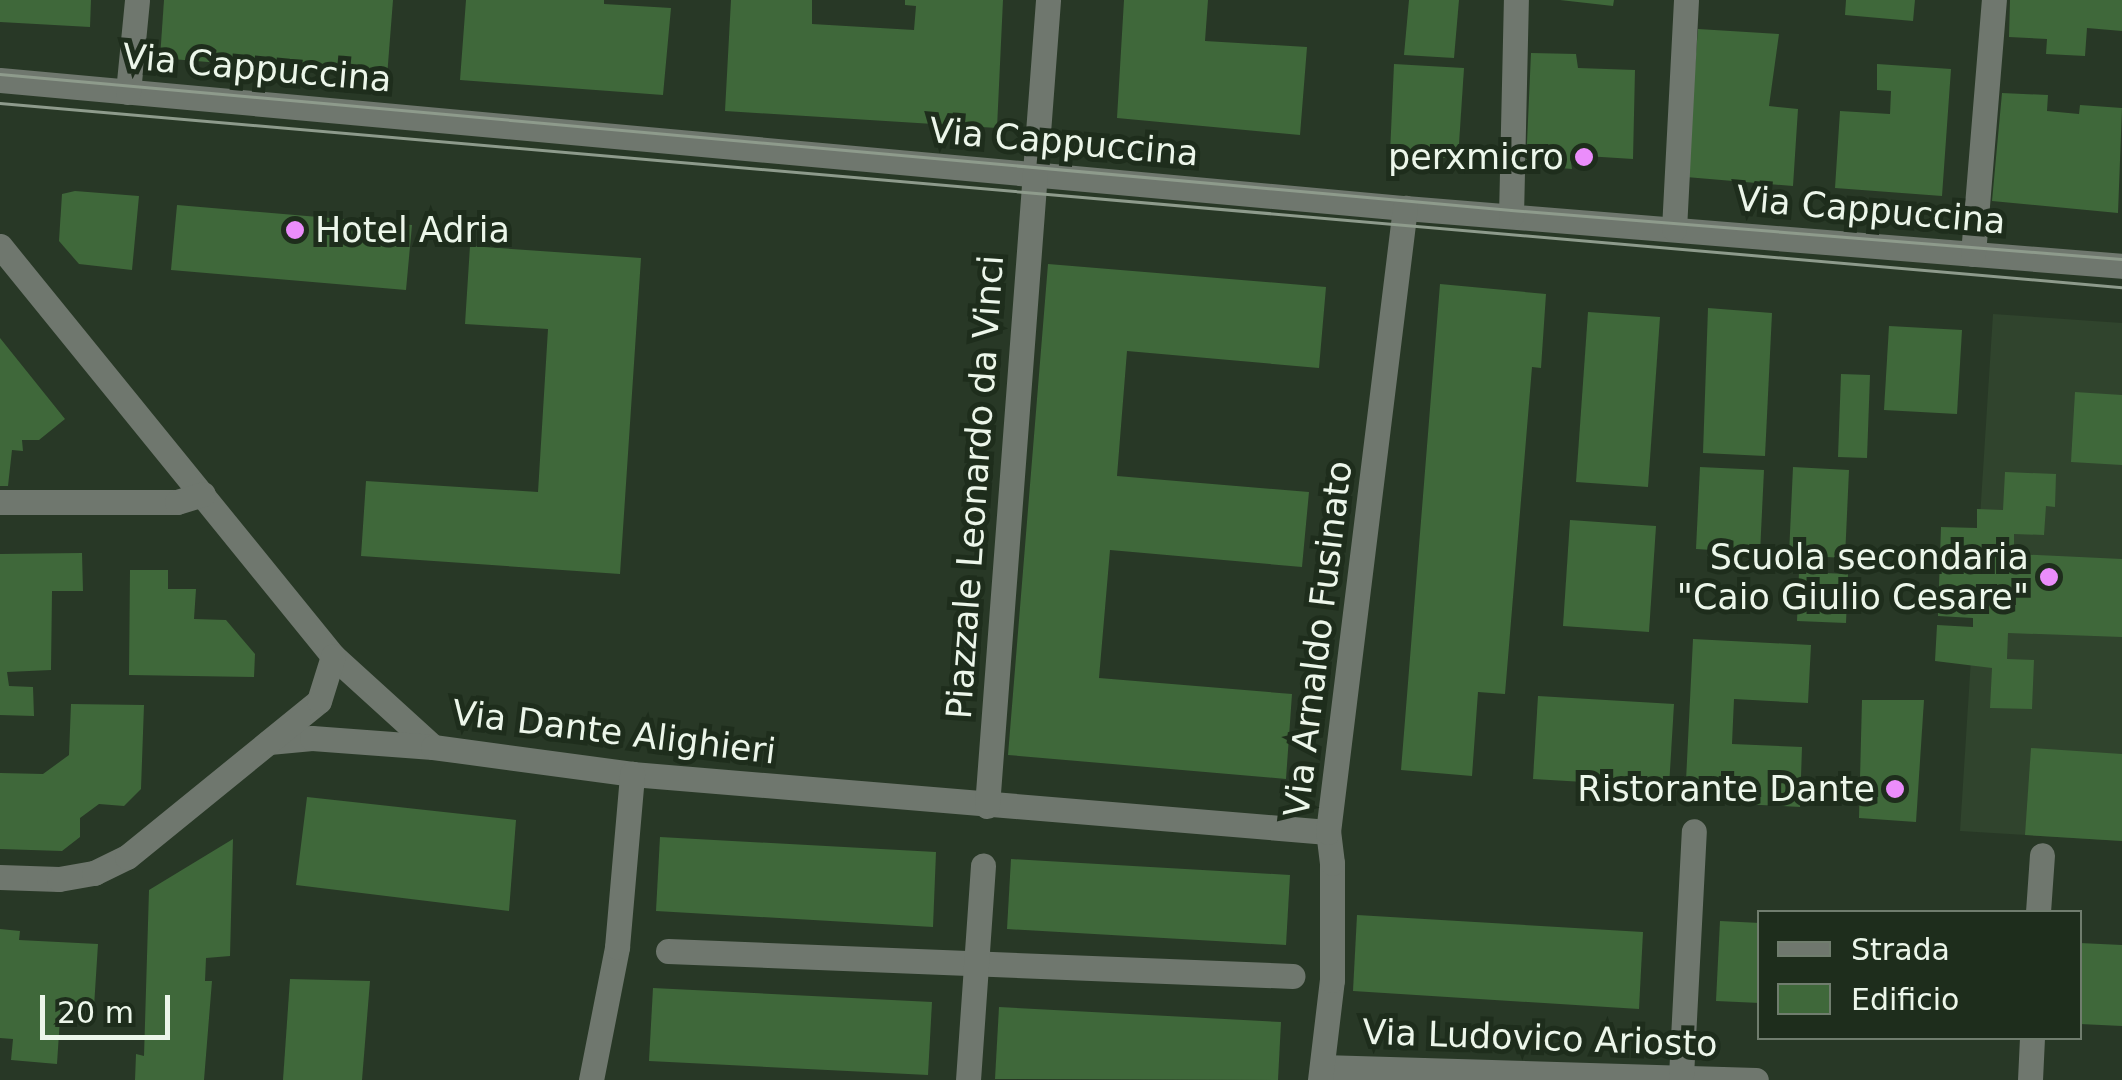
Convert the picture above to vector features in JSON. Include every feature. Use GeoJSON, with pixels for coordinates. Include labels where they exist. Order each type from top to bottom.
{"type":"FeatureCollection","features":[{"type":"Feature","properties":{"kind":"street"},"geometry":{"type":"LineString","coordinates":[[128,92],[137,0]]}},
{"type":"Feature","properties":{"kind":"street","name":"Piazzale Leonardo da Vinci"},"geometry":{"type":"LineString","coordinates":[[987,806],[1048,0]]}},
{"type":"Feature","properties":{"kind":"street"},"geometry":{"type":"LineString","coordinates":[[1511,216],[1516,0]]}},
{"type":"Feature","properties":{"kind":"street"},"geometry":{"type":"LineString","coordinates":[[1674,229],[1686,0]]}},
{"type":"Feature","properties":{"kind":"street"},"geometry":{"type":"LineString","coordinates":[[1973,254],[1994,0]]}},
{"type":"Feature","properties":{"kind":"street","name":"Via Cappuccina"},"geometry":{"type":"LineString","coordinates":[[0,80],[1405,208],[2122,266]]}},
{"type":"Feature","properties":{"kind":"street","name":"Via Arnaldo Fusinato"},"geometry":{"type":"LineString","coordinates":[[1321,1074],[1332,980],[1332,863],[1328,832],[1405,208]]}},
{"type":"Feature","properties":{"kind":"street","name":"Via Dante Alighieri"},"geometry":{"type":"LineString","coordinates":[[0,246],[333,656],[433,747],[632,774],[1328,832]]}},
{"type":"Feature","properties":{"kind":"street"},"geometry":{"type":"LineString","coordinates":[[0,502],[177,502],[203,494]]}},
{"type":"Feature","properties":{"kind":"street"},"geometry":{"type":"LineString","coordinates":[[0,877],[58,880],[94,872],[127,857],[320,701],[333,656]]}},
{"type":"Feature","properties":{"kind":"street"},"geometry":{"type":"LineString","coordinates":[[269,742],[312,738],[433,747]]}},
{"type":"Feature","properties":{"kind":"street"},"geometry":{"type":"LineString","coordinates":[[591,1080],[617,947],[632,774]]}},
{"type":"Feature","properties":{"kind":"street"},"geometry":{"type":"LineString","coordinates":[[1681,1076],[1694,831]]}},
{"type":"Feature","properties":{"kind":"street"},"geometry":{"type":"LineString","coordinates":[[2038,910],[2042,855]]}},
{"type":"Feature","properties":{"kind":"street"},"geometry":{"type":"LineString","coordinates":[[968,1080],[983,866]]}},
{"type":"Feature","properties":{"kind":"street"},"geometry":{"type":"LineString","coordinates":[[668,951],[1293,976]]}},
{"type":"Feature","properties":{"kind":"street"},"geometry":{"type":"LineString","coordinates":[[2030,1080],[2032,1040]]}},
{"type":"Feature","properties":{"kind":"street","name":"Via Ludovico Ariosto"},"geometry":{"type":"LineString","coordinates":[[1321,1074],[1756,1080]]}},
{"type":"Feature","properties":{"kind":"shaded area","name":"Scuola secondaria \"Caio Giulio Cesare\""},"geometry":{"type":"Polygon","coordinates":[[[1993,314],[2122,323],[2122,841],[1960,831],[1993,314]]]}},
{"type":"Feature","properties":{"kind":"building"},"geometry":{"type":"Polygon","coordinates":[[[0,0],[91,0],[90,27],[0,22],[0,0]]]}},
{"type":"Feature","properties":{"kind":"building"},"geometry":{"type":"Polygon","coordinates":[[[164,0],[393,0],[387,77],[160,58],[164,0]]]}},
{"type":"Feature","properties":{"kind":"building"},"geometry":{"type":"Polygon","coordinates":[[[466,0],[604,0],[604,4],[671,8],[663,95],[460,80],[466,0]]]}},
{"type":"Feature","properties":{"kind":"building"},"geometry":{"type":"Polygon","coordinates":[[[731,0],[812,0],[812,24],[914,30],[916,6],[905,5],[905,0],[1003,0],[997,128],[725,111],[731,0]]]}},
{"type":"Feature","properties":{"kind":"building"},"geometry":{"type":"Polygon","coordinates":[[[1124,0],[1208,0],[1205,41],[1307,47],[1300,135],[1117,118],[1124,0]]]}},
{"type":"Feature","properties":{"kind":"building"},"geometry":{"type":"Polygon","coordinates":[[[1409,0],[1459,0],[1454,58],[1404,55],[1409,0]]]}},
{"type":"Feature","properties":{"kind":"building"},"geometry":{"type":"Polygon","coordinates":[[[1560,0],[1614,0],[1613,6],[1560,0]]]}},
{"type":"Feature","properties":{"kind":"building"},"geometry":{"type":"Polygon","coordinates":[[[1846,0],[1915,0],[1913,21],[1845,15],[1846,0]]]}},
{"type":"Feature","properties":{"kind":"building"},"geometry":{"type":"Polygon","coordinates":[[[2010,0],[2122,0],[2122,31],[2087,28],[2085,56],[2046,54],[2047,39],[2009,37],[2010,0]]]}},
{"type":"Feature","properties":{"kind":"building"},"geometry":{"type":"Polygon","coordinates":[[[1698,29],[1779,34],[1769,106],[1798,109],[1793,186],[1686,177],[1698,29]]]}},
{"type":"Feature","properties":{"kind":"building"},"geometry":{"type":"Polygon","coordinates":[[[1531,53],[1576,54],[1578,68],[1635,70],[1633,159],[1570,155],[1572,169],[1526,165],[1531,53]]]}},
{"type":"Feature","properties":{"kind":"building"},"geometry":{"type":"Polygon","coordinates":[[[1394,64],[1464,68],[1458,159],[1390,154],[1394,64]]]}},
{"type":"Feature","properties":{"kind":"building"},"geometry":{"type":"Polygon","coordinates":[[[1877,64],[1951,69],[1942,196],[1835,188],[1840,111],[1890,114],[1891,91],[1877,90],[1877,64]]]}},
{"type":"Feature","properties":{"kind":"building"},"geometry":{"type":"Polygon","coordinates":[[[2002,93],[2048,95],[2047,111],[2079,114],[2080,105],[2122,108],[2118,213],[1992,201],[2002,93]]]}},
{"type":"Feature","properties":{"kind":"building"},"geometry":{"type":"Polygon","coordinates":[[[75,191],[139,196],[132,270],[79,264],[59,241],[62,194],[75,191]]]}},
{"type":"Feature","properties":{"kind":"building"},"geometry":{"type":"Polygon","coordinates":[[[177,205],[412,225],[406,290],[171,270],[177,205]]]}},
{"type":"Feature","properties":{"kind":"building"},"geometry":{"type":"Polygon","coordinates":[[[470,246],[641,258],[620,574],[361,556],[366,481],[538,492],[548,329],[465,324],[470,246]]]}},
{"type":"Feature","properties":{"kind":"building"},"geometry":{"type":"Polygon","coordinates":[[[1048,264],[1326,287],[1319,368],[1127,351],[1117,476],[1309,492],[1302,567],[1110,550],[1099,678],[1292,694],[1286,779],[1008,755],[1048,264]]]}},
{"type":"Feature","properties":{"kind":"building"},"geometry":{"type":"Polygon","coordinates":[[[1440,284],[1546,294],[1541,368],[1532,367],[1505,694],[1478,692],[1472,776],[1401,770],[1440,284]]]}},
{"type":"Feature","properties":{"kind":"building"},"geometry":{"type":"Polygon","coordinates":[[[1708,308],[1772,313],[1765,456],[1703,453],[1708,308]]]}},
{"type":"Feature","properties":{"kind":"building"},"geometry":{"type":"Polygon","coordinates":[[[1588,312],[1660,317],[1648,487],[1576,482],[1588,312]]]}},
{"type":"Feature","properties":{"kind":"building"},"geometry":{"type":"Polygon","coordinates":[[[1889,326],[1962,330],[1957,414],[1884,410],[1889,326]]]}},
{"type":"Feature","properties":{"kind":"building"},"geometry":{"type":"Polygon","coordinates":[[[0,338],[65,419],[39,440],[22,440],[23,451],[12,450],[8,486],[0,486],[0,338]]]}},
{"type":"Feature","properties":{"kind":"building"},"geometry":{"type":"Polygon","coordinates":[[[1841,374],[1870,375],[1867,458],[1838,457],[1841,374]]]}},
{"type":"Feature","properties":{"kind":"building"},"geometry":{"type":"Polygon","coordinates":[[[2075,392],[2122,395],[2122,465],[2071,462],[2075,392]]]}},
{"type":"Feature","properties":{"kind":"building"},"geometry":{"type":"Polygon","coordinates":[[[1700,467],[1764,470],[1760,553],[1696,549],[1700,467]]]}},
{"type":"Feature","properties":{"kind":"building"},"geometry":{"type":"Polygon","coordinates":[[[1793,467],[1849,470],[1845,558],[1789,555],[1793,467]]]}},
{"type":"Feature","properties":{"kind":"building"},"geometry":{"type":"Polygon","coordinates":[[[2005,472],[2056,474],[2055,507],[2046,506],[2044,535],[2014,534],[2014,554],[2122,559],[2122,637],[2008,633],[2007,659],[2034,660],[2032,709],[1990,708],[1992,668],[1935,661],[1937,625],[1973,627],[1973,618],[1938,616],[1941,527],[1977,528],[1977,509],[2003,510],[2005,472]]]}},
{"type":"Feature","properties":{"kind":"building"},"geometry":{"type":"Polygon","coordinates":[[[1570,520],[1656,526],[1649,632],[1563,626],[1570,520]]]}},
{"type":"Feature","properties":{"kind":"building"},"geometry":{"type":"Polygon","coordinates":[[[82,553],[83,591],[52,591],[51,670],[7,672],[9,686],[33,687],[34,716],[0,715],[0,554],[82,553]]]}},
{"type":"Feature","properties":{"kind":"building"},"geometry":{"type":"Polygon","coordinates":[[[130,570],[168,570],[168,589],[196,589],[194,619],[226,620],[255,654],[254,677],[129,675],[130,570]]]}},
{"type":"Feature","properties":{"kind":"building"},"geometry":{"type":"Polygon","coordinates":[[[1799,572],[1848,574],[1846,623],[1797,621],[1799,572]]]}},
{"type":"Feature","properties":{"kind":"building"},"geometry":{"type":"Polygon","coordinates":[[[1693,639],[1811,645],[1808,703],[1734,699],[1732,744],[1802,747],[1800,807],[1685,801],[1693,639]]]}},
{"type":"Feature","properties":{"kind":"building"},"geometry":{"type":"Polygon","coordinates":[[[1538,696],[1674,704],[1669,787],[1533,779],[1538,696]]]}},
{"type":"Feature","properties":{"kind":"building"},"geometry":{"type":"Polygon","coordinates":[[[1862,700],[1924,700],[1916,822],[1859,818],[1862,700]]]}},
{"type":"Feature","properties":{"kind":"building"},"geometry":{"type":"Polygon","coordinates":[[[71,704],[144,705],[141,789],[124,806],[99,804],[80,818],[80,837],[62,851],[0,849],[0,773],[43,774],[69,755],[71,704]]]}},
{"type":"Feature","properties":{"kind":"building"},"geometry":{"type":"Polygon","coordinates":[[[2031,748],[2122,754],[2122,841],[2025,835],[2031,748]]]}},
{"type":"Feature","properties":{"kind":"building"},"geometry":{"type":"Polygon","coordinates":[[[307,797],[516,820],[509,911],[296,885],[307,797]]]}},
{"type":"Feature","properties":{"kind":"building"},"geometry":{"type":"Polygon","coordinates":[[[660,837],[936,852],[933,927],[656,911],[660,837]]]}},
{"type":"Feature","properties":{"kind":"building"},"geometry":{"type":"Polygon","coordinates":[[[233,839],[230,956],[206,958],[205,981],[212,981],[204,1080],[135,1080],[136,1054],[144,1056],[149,890],[233,839]]]}},
{"type":"Feature","properties":{"kind":"building"},"geometry":{"type":"Polygon","coordinates":[[[1011,859],[1290,875],[1286,945],[1007,929],[1011,859]]]}},
{"type":"Feature","properties":{"kind":"building"},"geometry":{"type":"Polygon","coordinates":[[[1357,915],[1643,932],[1639,1009],[1353,991],[1357,915]]]}},
{"type":"Feature","properties":{"kind":"building"},"geometry":{"type":"Polygon","coordinates":[[[1720,921],[1757,923],[1757,1003],[1716,1001],[1720,921]]]}},
{"type":"Feature","properties":{"kind":"building"},"geometry":{"type":"Polygon","coordinates":[[[0,929],[20,931],[19,940],[98,944],[94,1007],[61,1003],[57,1064],[11,1060],[13,1039],[0,1038],[0,929]]]}},
{"type":"Feature","properties":{"kind":"building"},"geometry":{"type":"Polygon","coordinates":[[[2082,943],[2122,945],[2122,1026],[2082,1024],[2082,943]]]}},
{"type":"Feature","properties":{"kind":"building"},"geometry":{"type":"Polygon","coordinates":[[[290,979],[370,981],[362,1080],[283,1080],[290,979]]]}},
{"type":"Feature","properties":{"kind":"building"},"geometry":{"type":"Polygon","coordinates":[[[653,988],[932,1002],[928,1075],[649,1061],[653,988]]]}},
{"type":"Feature","properties":{"kind":"building"},"geometry":{"type":"Polygon","coordinates":[[[999,1007],[1281,1022],[1278,1080],[995,1079],[999,1007]]]}},
{"type":"Feature","properties":{"kind":"tram line"},"geometry":{"type":"LineString","coordinates":[[0,74],[1511,210],[2122,259]]}},
{"type":"Feature","properties":{"kind":"tram line"},"geometry":{"type":"LineString","coordinates":[[0,103],[2122,287]]}},
{"type":"Feature","properties":{"kind":"place","name":"perxmicro"},"geometry":{"type":"Point","coordinates":[1584,157]}},
{"type":"Feature","properties":{"kind":"place","name":"Hotel Adria"},"geometry":{"type":"Point","coordinates":[295,230]}},
{"type":"Feature","properties":{"kind":"place","name":"Scuola secondaria \"Caio Giulio Cesare\""},"geometry":{"type":"Point","coordinates":[2049,577]}},
{"type":"Feature","properties":{"kind":"place","name":"Ristorante Dante"},"geometry":{"type":"Point","coordinates":[1895,789]}}]}
